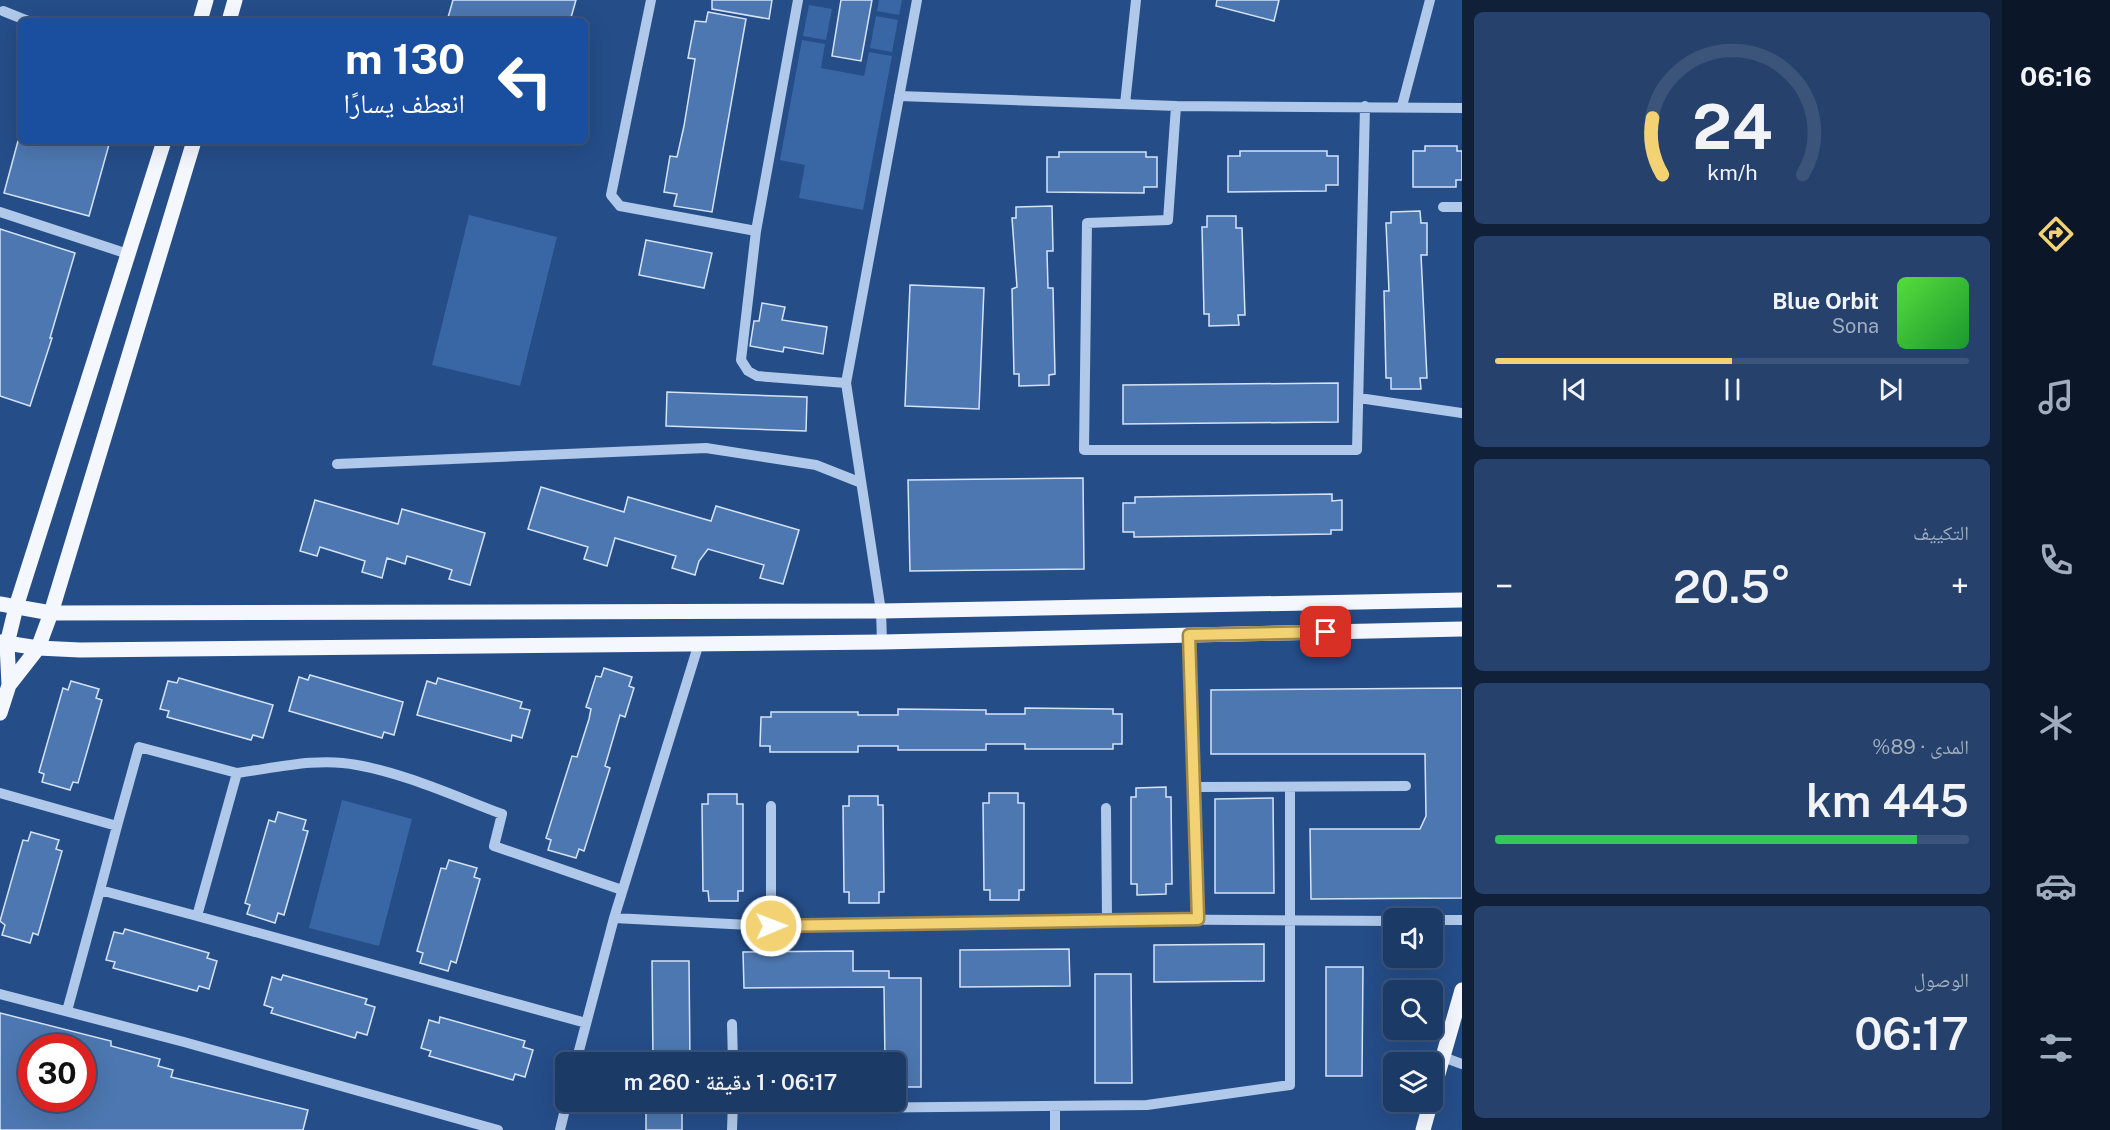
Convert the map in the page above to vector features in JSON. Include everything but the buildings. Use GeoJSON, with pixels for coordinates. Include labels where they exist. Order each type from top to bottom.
{"type":"FeatureCollection","features":[{"type":"Feature","properties":{"kind":"main road"},"geometry":{"type":"LineString","coordinates":[[201,18],[206,0]]}},
{"type":"Feature","properties":{"kind":"main road"},"geometry":{"type":"LineString","coordinates":[[230,18],[235,0]]}},
{"type":"Feature","properties":{"kind":"main road"},"geometry":{"type":"LineString","coordinates":[[9,685],[3,643],[163,144]]}},
{"type":"Feature","properties":{"kind":"main road"},"geometry":{"type":"LineString","coordinates":[[0,713],[9,685],[38,648],[51,613],[193,144]]}},
{"type":"Feature","properties":{"kind":"main road"},"geometry":{"type":"LineString","coordinates":[[0,604],[51,613],[881,611],[1462,600]]}},
{"type":"Feature","properties":{"kind":"main road"},"geometry":{"type":"LineString","coordinates":[[3,643],[80,651],[882,642],[1462,629]]}},
{"type":"Feature","properties":{"kind":"main road"},"geometry":{"type":"LineString","coordinates":[[1443,1057],[1462,990]]}},
{"type":"Feature","properties":{"kind":"main road"},"geometry":{"type":"LineString","coordinates":[[1423,1130],[1428,1112]]}},
{"type":"Feature","properties":{"kind":"street"},"geometry":{"type":"LineString","coordinates":[[651,0],[611,195],[620,206],[756,231]]}},
{"type":"Feature","properties":{"kind":"street"},"geometry":{"type":"LineString","coordinates":[[798,0],[756,231],[741,352],[743,366],[757,376],[846,383]]}},
{"type":"Feature","properties":{"kind":"street"},"geometry":{"type":"LineString","coordinates":[[882,642],[881,611],[859,482],[846,383],[917,0]]}},
{"type":"Feature","properties":{"kind":"street"},"geometry":{"type":"LineString","coordinates":[[1125,104],[1136,0]]}},
{"type":"Feature","properties":{"kind":"street"},"geometry":{"type":"LineString","coordinates":[[1402,106],[1430,0]]}},
{"type":"Feature","properties":{"kind":"street"},"geometry":{"type":"LineString","coordinates":[[1,11],[20,18]]}},
{"type":"Feature","properties":{"kind":"street"},"geometry":{"type":"LineString","coordinates":[[899,96],[1176,106],[1462,108]]}},
{"type":"Feature","properties":{"kind":"street"},"geometry":{"type":"LineString","coordinates":[[1176,106],[1168,220],[1087,223],[1084,450],[1357,450],[1365,106]]}},
{"type":"Feature","properties":{"kind":"street"},"geometry":{"type":"LineString","coordinates":[[1443,207],[1462,207]]}},
{"type":"Feature","properties":{"kind":"street"},"geometry":{"type":"LineString","coordinates":[[0,212],[128,254]]}},
{"type":"Feature","properties":{"kind":"street"},"geometry":{"type":"LineString","coordinates":[[1359,398],[1462,413]]}},
{"type":"Feature","properties":{"kind":"street"},"geometry":{"type":"LineString","coordinates":[[337,464],[706,448],[816,465],[859,482]]}},
{"type":"Feature","properties":{"kind":"street"},"geometry":{"type":"LineString","coordinates":[[1189,635],[1198,919]]}},
{"type":"Feature","properties":{"kind":"street"},"geometry":{"type":"LineString","coordinates":[[579,1052],[622,890],[699,643]]}},
{"type":"Feature","properties":{"kind":"street"},"geometry":{"type":"LineString","coordinates":[[67,1011],[139,747],[237,773],[304,764],[355,764],[416,781],[502,814],[494,846],[622,890]]}},
{"type":"Feature","properties":{"kind":"street"},"geometry":{"type":"LineString","coordinates":[[197,916],[237,773]]}},
{"type":"Feature","properties":{"kind":"street"},"geometry":{"type":"LineString","coordinates":[[1195,787],[1406,786]]}},
{"type":"Feature","properties":{"kind":"street"},"geometry":{"type":"LineString","coordinates":[[906,1107],[1055,1108],[1147,1105],[1290,1085],[1292,921],[1290,787]]}},
{"type":"Feature","properties":{"kind":"street"},"geometry":{"type":"LineString","coordinates":[[0,793],[117,826]]}},
{"type":"Feature","properties":{"kind":"street"},"geometry":{"type":"LineString","coordinates":[[771,806],[771,926]]}},
{"type":"Feature","properties":{"kind":"street"},"geometry":{"type":"LineString","coordinates":[[1106,808],[1107,919]]}},
{"type":"Feature","properties":{"kind":"street"},"geometry":{"type":"LineString","coordinates":[[100,890],[586,1023]]}},
{"type":"Feature","properties":{"kind":"street"},"geometry":{"type":"LineString","coordinates":[[614,918],[771,926],[1107,919],[1383,921]]}},
{"type":"Feature","properties":{"kind":"street"},"geometry":{"type":"LineString","coordinates":[[1443,920],[1462,920]]}},
{"type":"Feature","properties":{"kind":"street"},"geometry":{"type":"LineString","coordinates":[[0,994],[498,1130]]}},
{"type":"Feature","properties":{"kind":"street"},"geometry":{"type":"LineString","coordinates":[[732,1024],[733,1052]]}},
{"type":"Feature","properties":{"kind":"street"},"geometry":{"type":"LineString","coordinates":[[1443,1057],[1462,1064]]}},
{"type":"Feature","properties":{"kind":"street"},"geometry":{"type":"LineString","coordinates":[[1055,1108],[1055,1130]]}},
{"type":"Feature","properties":{"kind":"street"},"geometry":{"type":"LineString","coordinates":[[560,1130],[564,1112]]}},
{"type":"Feature","properties":{"kind":"street"},"geometry":{"type":"LineString","coordinates":[[732,1130],[733,1112]]}},
{"type":"Feature","properties":{"kind":"shaded area"},"geometry":{"type":"Polygon","coordinates":[[[879,0],[902,0],[899,15],[877,11],[879,0]]]}},
{"type":"Feature","properties":{"kind":"shaded area"},"geometry":{"type":"Polygon","coordinates":[[[809,5],[832,9],[826,40],[803,36],[809,5]]]}},
{"type":"Feature","properties":{"kind":"shaded area"},"geometry":{"type":"Polygon","coordinates":[[[876,16],[898,20],[892,52],[870,48],[876,16]]]}},
{"type":"Feature","properties":{"kind":"shaded area"},"geometry":{"type":"Polygon","coordinates":[[[802,40],[825,44],[821,68],[864,76],[869,52],[892,56],[863,210],[799,198],[805,165],[780,160],[802,40]]]}},
{"type":"Feature","properties":{"kind":"shaded area"},"geometry":{"type":"Polygon","coordinates":[[[469,215],[557,237],[520,386],[432,365],[469,215]]]}},
{"type":"Feature","properties":{"kind":"shaded area"},"geometry":{"type":"Polygon","coordinates":[[[342,800],[412,819],[379,946],[309,928],[342,800]]]}},
{"type":"Feature","properties":{"kind":"route"},"geometry":{"type":"LineString","coordinates":[[771,926],[1198,919],[1189,635],[1326,632]]}}]}
